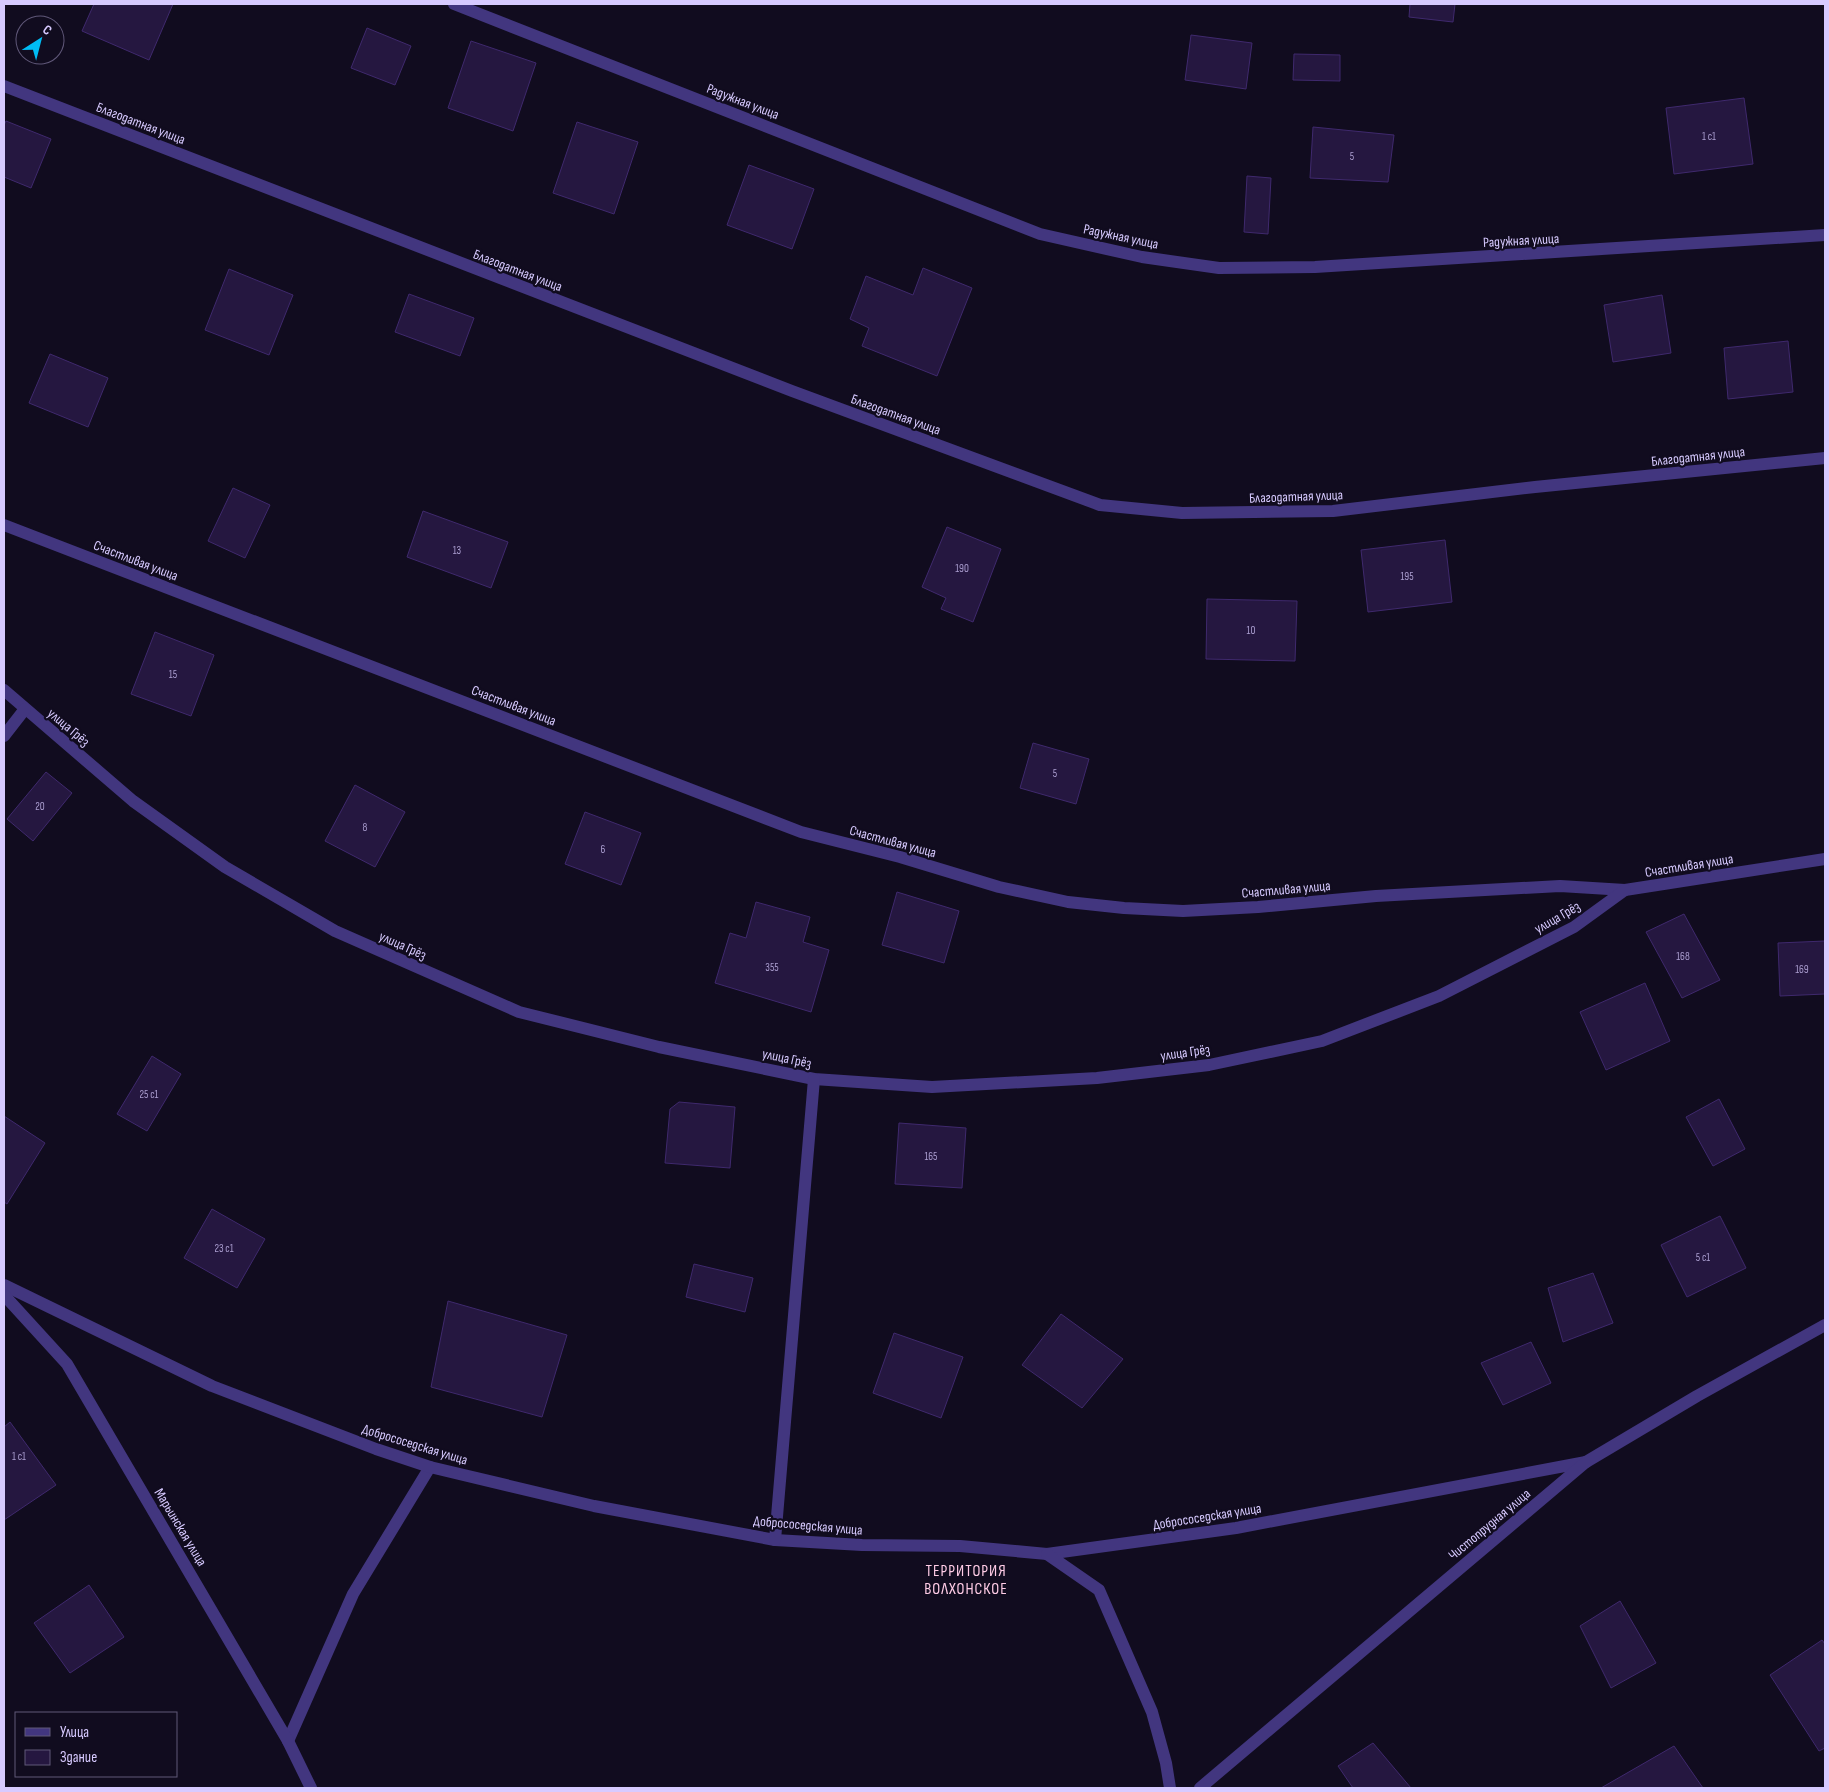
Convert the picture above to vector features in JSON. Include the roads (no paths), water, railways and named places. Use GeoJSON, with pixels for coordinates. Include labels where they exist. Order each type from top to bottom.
{"type":"FeatureCollection","features":[{"type":"Feature","properties":{"kind":"street","name":"Радужная улица"},"geometry":{"type":"LineString","coordinates":[[454,4],[1040,234],[1142,257],[1219,268],[1315,267],[1825,235]]}},
{"type":"Feature","properties":{"kind":"street","name":"Благодатная улица"},"geometry":{"type":"LineString","coordinates":[[4,86],[792,391],[1100,505],[1182,513],[1332,511],[1535,487],[1825,458]]}},
{"type":"Feature","properties":{"kind":"street","name":"Счастливая улица"},"geometry":{"type":"LineString","coordinates":[[4,525],[801,832],[999,887],[1068,902],[1124,908],[1183,911],[1258,907],[1376,896],[1560,886],[1626,890],[1825,859]]}},
{"type":"Feature","properties":{"kind":"street","name":"улица Грёз"},"geometry":{"type":"LineString","coordinates":[[4,690],[133,801],[225,867],[335,931],[519,1012],[659,1047],[814,1079],[932,1087],[1098,1078],[1208,1065],[1322,1041],[1439,996],[1574,927],[1626,890]]}},
{"type":"Feature","properties":{"kind":"street"},"geometry":{"type":"LineString","coordinates":[[4,736],[25,709]]}},
{"type":"Feature","properties":{"kind":"street"},"geometry":{"type":"LineString","coordinates":[[775,1540],[814,1079]]}},
{"type":"Feature","properties":{"kind":"street","name":"Добрососедская улица"},"geometry":{"type":"LineString","coordinates":[[4,1286],[212,1386],[376,1449],[430,1467],[594,1506],[775,1540],[862,1545],[960,1546],[1047,1554],[1236,1528],[1586,1462]]}},
{"type":"Feature","properties":{"kind":"street","name":"Марьинская улица"},"geometry":{"type":"LineString","coordinates":[[4,1295],[67,1364],[288,1741],[311,1788]]}},
{"type":"Feature","properties":{"kind":"street","name":"Чистопрудная улица"},"geometry":{"type":"LineString","coordinates":[[1200,1788],[1586,1462],[1697,1396],[1825,1325]]}},
{"type":"Feature","properties":{"kind":"street"},"geometry":{"type":"LineString","coordinates":[[288,1741],[353,1594],[430,1467]]}},
{"type":"Feature","properties":{"kind":"street"},"geometry":{"type":"LineString","coordinates":[[1047,1554],[1100,1590],[1152,1712],[1166,1763],[1170,1788]]}},
{"type":"Feature","properties":{"kind":"district","name":"ТЕРРИТОРИЯ ВОЛХОНСКОЕ"},"geometry":{"type":"Point","coordinates":[966,1579]}}]}
